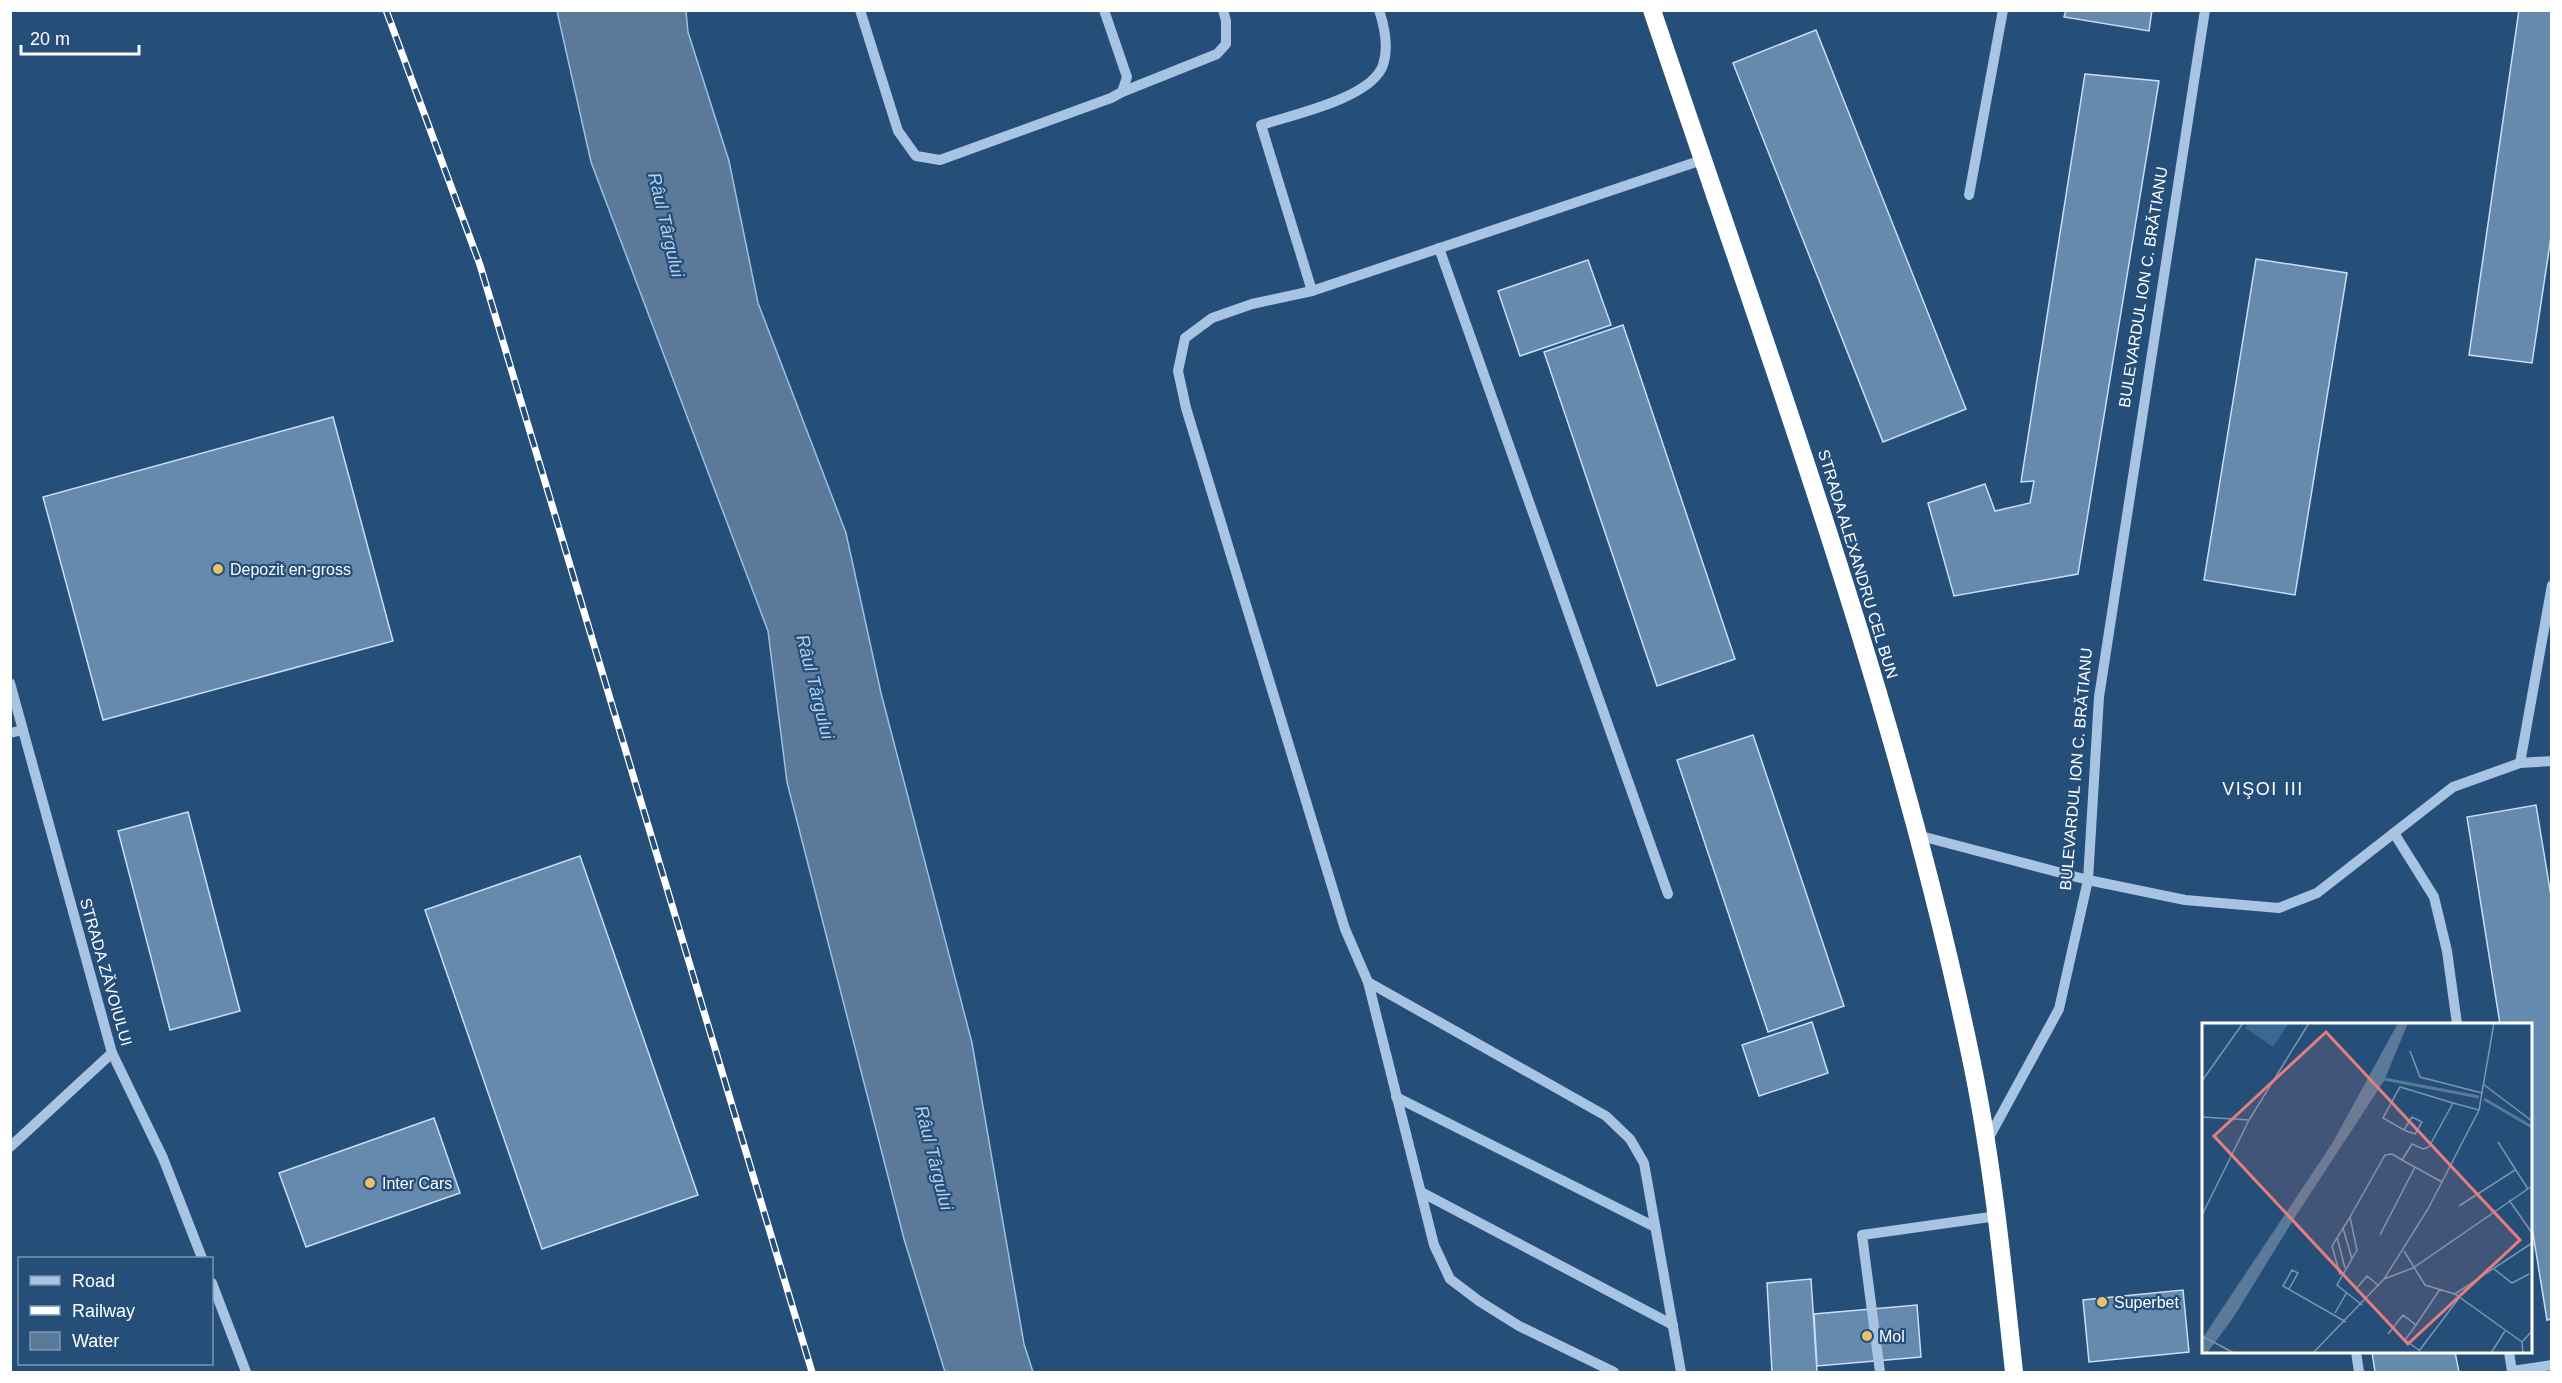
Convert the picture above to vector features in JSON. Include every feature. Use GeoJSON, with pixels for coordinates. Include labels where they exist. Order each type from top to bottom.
{"type":"FeatureCollection","features":[{"type":"Feature","properties":{"kind":"highway","name":"STRADA ALEXANDRU CEL BUN"},"geometry":{"type":"LineString","coordinates":[[1652,10],[1811,477],[1855,617],[1939,911],[1973,1065],[1987,1141]]}},
{"type":"Feature","properties":{"kind":"highway"},"geometry":{"type":"LineString","coordinates":[[1987,1141],[2014,1372]]}},
{"type":"Feature","properties":{"kind":"street"},"geometry":{"type":"LineString","coordinates":[[860,10],[898,131],[916,156],[940,160],[1111,98],[1217,54],[1226,44],[1227,21],[1223,10]]}},
{"type":"Feature","properties":{"kind":"street"},"geometry":{"type":"LineString","coordinates":[[1104,10],[1127,77],[1122,92]]}},
{"type":"Feature","properties":{"kind":"street"},"geometry":{"type":"LineString","coordinates":[[1312,291],[1261,125],[1353,94],[1370,82],[1383,66],[1386,31],[1379,10]]}},
{"type":"Feature","properties":{"kind":"street"},"geometry":{"type":"LineString","coordinates":[[1969,195],[2003,10]]}},
{"type":"Feature","properties":{"kind":"street","name":"BULEVARDUL ION C. BRĂTIANU"},"geometry":{"type":"LineString","coordinates":[[1987,1141],[2059,1009],[2088,880],[2099,697],[2205,10]]}},
{"type":"Feature","properties":{"kind":"street"},"geometry":{"type":"LineString","coordinates":[[1614,1372],[1519,1326],[1479,1301],[1450,1279],[1434,1245],[1368,982],[1345,929],[1186,408],[1178,371],[1185,338],[1212,318],[1252,304],[1312,291],[1702,160]]}},
{"type":"Feature","properties":{"kind":"street"},"geometry":{"type":"LineString","coordinates":[[1439,248],[1668,894]]}},
{"type":"Feature","properties":{"kind":"street"},"geometry":{"type":"LineString","coordinates":[[2520,763],[2552,585]]}},
{"type":"Feature","properties":{"kind":"street","name":"STRADA ZĂVOIULUI"},"geometry":{"type":"LineString","coordinates":[[10,683],[112,1053],[164,1158],[202,1257]]}},
{"type":"Feature","properties":{"kind":"street"},"geometry":{"type":"LineString","coordinates":[[10,733],[23,730]]}},
{"type":"Feature","properties":{"kind":"street"},"geometry":{"type":"LineString","coordinates":[[1917,835],[2088,880],[2185,900],[2278,908],[2317,893],[2453,787],[2520,763],[2552,761]]}},
{"type":"Feature","properties":{"kind":"street"},"geometry":{"type":"LineString","coordinates":[[2394,833],[2434,897],[2447,951],[2457,1023]]}},
{"type":"Feature","properties":{"kind":"street"},"geometry":{"type":"LineString","coordinates":[[1368,982],[1606,1116],[1630,1139],[1644,1163],[1681,1372]]}},
{"type":"Feature","properties":{"kind":"street"},"geometry":{"type":"LineString","coordinates":[[10,1148],[112,1053]]}},
{"type":"Feature","properties":{"kind":"street"},"geometry":{"type":"LineString","coordinates":[[1396,1097],[1655,1227]]}},
{"type":"Feature","properties":{"kind":"street"},"geometry":{"type":"LineString","coordinates":[[1421,1191],[1673,1325]]}},
{"type":"Feature","properties":{"kind":"street"},"geometry":{"type":"LineString","coordinates":[[1880,1372],[1862,1235],[1997,1216]]}},
{"type":"Feature","properties":{"kind":"street"},"geometry":{"type":"LineString","coordinates":[[213,1286],[246,1372]]}},
{"type":"Feature","properties":{"kind":"street"},"geometry":{"type":"LineString","coordinates":[[2356,1353],[2359,1372]]}},
{"type":"Feature","properties":{"kind":"street"},"geometry":{"type":"LineString","coordinates":[[2509,1353],[2512,1371],[2552,1365]]}},
{"type":"Feature","properties":{"kind":"water","name":"Râul Târgului"},"geometry":{"type":"Polygon","coordinates":[[[557,11],[686,11],[688,32],[729,161],[758,303],[846,533],[881,693],[972,1043],[1024,1344],[1033,1372],[945,1372],[904,1239],[787,782],[768,631],[591,162],[557,11]]]}},
{"type":"Feature","properties":{"kind":"building"},"geometry":{"type":"Polygon","coordinates":[[[2066,10],[2152,10],[2149,31],[2064,17],[2066,10]]]}},
{"type":"Feature","properties":{"kind":"building"},"geometry":{"type":"Polygon","coordinates":[[[2519,10],[2552,10],[2552,230],[2532,363],[2469,355],[2519,10]]]}},
{"type":"Feature","properties":{"kind":"building"},"geometry":{"type":"Polygon","coordinates":[[[1816,30],[1966,409],[1883,442],[1733,63],[1816,30]]]}},
{"type":"Feature","properties":{"kind":"building"},"geometry":{"type":"Polygon","coordinates":[[[2085,74],[2159,81],[2078,574],[1954,596],[1928,503],[1985,484],[1995,511],[2030,503],[2034,481],[2021,482],[2085,74]]]}},
{"type":"Feature","properties":{"kind":"building"},"geometry":{"type":"Polygon","coordinates":[[[2256,259],[2347,273],[2295,595],[2204,580],[2256,259]]]}},
{"type":"Feature","properties":{"kind":"building"},"geometry":{"type":"Polygon","coordinates":[[[1588,260],[1611,325],[1520,356],[1498,291],[1588,260]]]}},
{"type":"Feature","properties":{"kind":"building"},"geometry":{"type":"Polygon","coordinates":[[[1623,325],[1735,659],[1657,686],[1544,352],[1623,325]]]}},
{"type":"Feature","properties":{"kind":"building","name":"Depozit en-gross"},"geometry":{"type":"Polygon","coordinates":[[[333,417],[393,641],[103,720],[43,497],[333,417]]]}},
{"type":"Feature","properties":{"kind":"building"},"geometry":{"type":"Polygon","coordinates":[[[1753,735],[1844,1006],[1768,1032],[1677,760],[1753,735]]]}},
{"type":"Feature","properties":{"kind":"building"},"geometry":{"type":"Polygon","coordinates":[[[2536,805],[2552,902],[2552,1319],[2547,1320],[2532,1227],[2532,1023],[2500,1023],[2467,817],[2536,805]]]}},
{"type":"Feature","properties":{"kind":"building"},"geometry":{"type":"Polygon","coordinates":[[[188,812],[240,1011],[170,1030],[118,831],[188,812]]]}},
{"type":"Feature","properties":{"kind":"building"},"geometry":{"type":"Polygon","coordinates":[[[580,856],[698,1195],[542,1249],[425,910],[580,856]]]}},
{"type":"Feature","properties":{"kind":"building"},"geometry":{"type":"Polygon","coordinates":[[[1812,1022],[1828,1073],[1759,1096],[1742,1045],[1812,1022]]]}},
{"type":"Feature","properties":{"kind":"building","name":"Inter Cars"},"geometry":{"type":"Polygon","coordinates":[[[434,1118],[460,1193],[306,1247],[279,1173],[434,1118]]]}},
{"type":"Feature","properties":{"kind":"building"},"geometry":{"type":"Polygon","coordinates":[[[1811,1279],[1817,1372],[1772,1372],[1767,1283],[1811,1279]]]}},
{"type":"Feature","properties":{"kind":"building"},"geometry":{"type":"Polygon","coordinates":[[[2183,1290],[2189,1352],[2089,1362],[2083,1300],[2183,1290]]]}},
{"type":"Feature","properties":{"kind":"building","name":"Mol"},"geometry":{"type":"Polygon","coordinates":[[[1917,1305],[1921,1357],[1817,1366],[1814,1314],[1917,1305]]]}},
{"type":"Feature","properties":{"kind":"building"},"geometry":{"type":"Polygon","coordinates":[[[2372,1353],[2455,1353],[2459,1372],[2375,1372],[2372,1353]]]}},
{"type":"Feature","properties":{"kind":"railway"},"geometry":{"type":"LineString","coordinates":[[386,10],[480,265],[812,1372]]}},
{"type":"Feature","properties":{"kind":"place","name":"Depozit en-gross"},"geometry":{"type":"Point","coordinates":[218,569]}},
{"type":"Feature","properties":{"kind":"place","name":"Inter Cars"},"geometry":{"type":"Point","coordinates":[370,1183]}},
{"type":"Feature","properties":{"kind":"place","name":"Superbet"},"geometry":{"type":"Point","coordinates":[2102,1302]}},
{"type":"Feature","properties":{"kind":"place","name":"Mol"},"geometry":{"type":"Point","coordinates":[1867,1336]}},
{"type":"Feature","properties":{"kind":"district","name":"VIŞOI III"},"geometry":{"type":"Point","coordinates":[2263,789]}}]}
